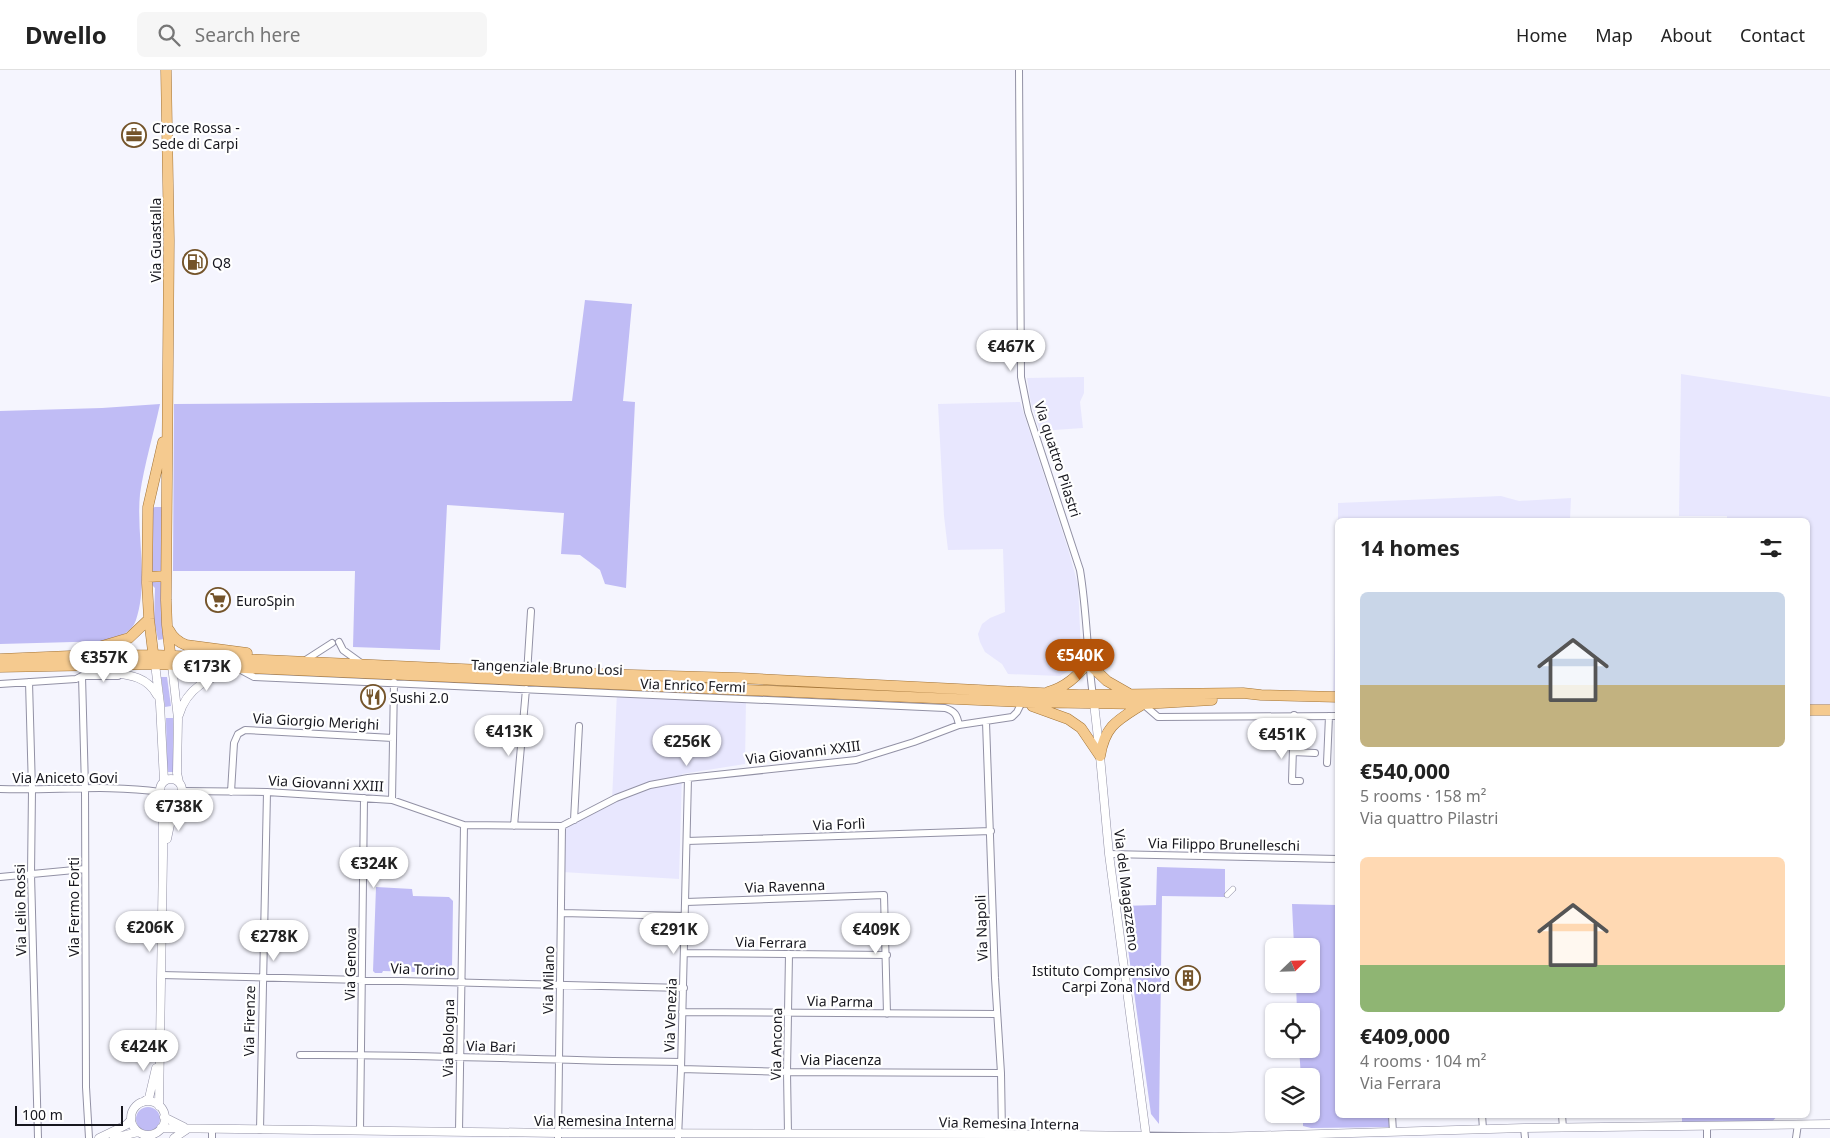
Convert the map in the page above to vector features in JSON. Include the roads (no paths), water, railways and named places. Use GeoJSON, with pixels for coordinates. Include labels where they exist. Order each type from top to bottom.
{"type":"FeatureCollection","features":[{"type":"Feature","properties":{"kind":"main road","name":"Via Guastalla"},"geometry":{"type":"LineString","coordinates":[[166,70],[169,240],[166,625],[171,661]]}},
{"type":"Feature","properties":{"kind":"main road","name":"Via Guastalla"},"geometry":{"type":"LineString","coordinates":[[154,660],[149,619],[147,576],[148,507],[160,457],[168,409]]}},
{"type":"Feature","properties":{"kind":"main road"},"geometry":{"type":"LineString","coordinates":[[148,507],[161,504],[167,506]]}},
{"type":"Feature","properties":{"kind":"main road"},"geometry":{"type":"LineString","coordinates":[[147,576],[166,576]]}},
{"type":"Feature","properties":{"kind":"main road"},"geometry":{"type":"LineString","coordinates":[[70,656],[129,638],[149,619]]}},
{"type":"Feature","properties":{"kind":"main road"},"geometry":{"type":"LineString","coordinates":[[166,625],[172,637],[186,646],[248,653],[274,660]]}},
{"type":"Feature","properties":{"kind":"main road","name":"Tangenziale Bruno Losi"},"geometry":{"type":"LineString","coordinates":[[0,659],[70,656],[171,661],[238,668],[1022,702],[1093,699]]}},
{"type":"Feature","properties":{"kind":"main road","name":"Tangenziale Bruno Losi"},"geometry":{"type":"LineString","coordinates":[[0,667],[84,665],[154,660]]}},
{"type":"Feature","properties":{"kind":"main road","name":"Tangenziale Bruno Losi"},"geometry":{"type":"LineString","coordinates":[[171,661],[274,660],[363,664],[526,680],[738,678],[1041,694],[1093,699]]}},
{"type":"Feature","properties":{"kind":"main road"},"geometry":{"type":"LineString","coordinates":[[1041,694],[1067,684],[1088,664],[1107,681],[1133,695]]}},
{"type":"Feature","properties":{"kind":"main road"},"geometry":{"type":"LineString","coordinates":[[1093,699],[1133,695],[1243,693],[1260,695]]}},
{"type":"Feature","properties":{"kind":"main road"},"geometry":{"type":"LineString","coordinates":[[1093,699],[1143,704],[1260,695],[1335,696]]}},
{"type":"Feature","properties":{"kind":"main road"},"geometry":{"type":"LineString","coordinates":[[1022,702],[1068,719],[1081,728],[1100,756]]}},
{"type":"Feature","properties":{"kind":"main road"},"geometry":{"type":"LineString","coordinates":[[1100,756],[1103,741],[1108,730],[1116,722],[1143,704]]}},
{"type":"Feature","properties":{"kind":"main road"},"geometry":{"type":"LineString","coordinates":[[1810,710],[1830,710]]}},
{"type":"Feature","properties":{"kind":"street","name":"Via quattro Pilastri"},"geometry":{"type":"LineString","coordinates":[[1019,70],[1021,377],[1028,412],[1080,570],[1084,594],[1088,664],[1093,699]]}},
{"type":"Feature","properties":{"kind":"street"},"geometry":{"type":"LineString","coordinates":[[514,826],[531,611]]}},
{"type":"Feature","properties":{"kind":"street"},"geometry":{"type":"LineString","coordinates":[[304,661],[335,642],[363,664]]}},
{"type":"Feature","properties":{"kind":"street","name":"Via Guastalla"},"geometry":{"type":"LineString","coordinates":[[154,660],[160,704],[164,781]]}},
{"type":"Feature","properties":{"kind":"street","name":"Via Guastalla"},"geometry":{"type":"LineString","coordinates":[[171,661],[178,719],[176,773],[179,782]]}},
{"type":"Feature","properties":{"kind":"street"},"geometry":{"type":"LineString","coordinates":[[84,665],[99,672],[121,673],[147,682],[154,688],[160,704]]}},
{"type":"Feature","properties":{"kind":"street"},"geometry":{"type":"LineString","coordinates":[[178,719],[184,702],[198,685],[218,674],[238,668]]}},
{"type":"Feature","properties":{"kind":"street","name":"Via Enrico Fermi"},"geometry":{"type":"LineString","coordinates":[[238,668],[254,677],[394,682],[526,680],[945,708],[955,713],[959,725]]}},
{"type":"Feature","properties":{"kind":"street"},"geometry":{"type":"LineString","coordinates":[[0,684],[76,679],[82,676],[134,676]]}},
{"type":"Feature","properties":{"kind":"street","name":"Via Fermo Forti"},"geometry":{"type":"LineString","coordinates":[[82,676],[85,788],[86,1087],[90,1138]]}},
{"type":"Feature","properties":{"kind":"street","name":"Via Lelio Rossi"},"geometry":{"type":"LineString","coordinates":[[29,682],[32,790],[31,874],[38,1138]]}},
{"type":"Feature","properties":{"kind":"street"},"geometry":{"type":"LineString","coordinates":[[392,800],[394,682]]}},
{"type":"Feature","properties":{"kind":"street","name":"Via del Magazzeno"},"geometry":{"type":"LineString","coordinates":[[1093,699],[1109,854],[1146,1137]]}},
{"type":"Feature","properties":{"kind":"street","name":"Via Giovanni XXIII"},"geometry":{"type":"LineString","coordinates":[[182,791],[267,792],[392,800],[464,825],[562,826],[616,798],[650,785],[688,778],[856,760],[914,742],[959,725],[1012,717],[1022,702]]}},
{"type":"Feature","properties":{"kind":"street"},"geometry":{"type":"LineString","coordinates":[[1143,704],[1158,717],[1335,716]]}},
{"type":"Feature","properties":{"kind":"street"},"geometry":{"type":"LineString","coordinates":[[1294,715],[1292,781],[1300,781]]}},
{"type":"Feature","properties":{"kind":"street"},"geometry":{"type":"LineString","coordinates":[[1327,763],[1329,716]]}},
{"type":"Feature","properties":{"kind":"street","name":"Via Napoli"},"geometry":{"type":"LineString","coordinates":[[986,722],[1002,1134]]}},
{"type":"Feature","properties":{"kind":"street"},"geometry":{"type":"LineString","coordinates":[[574,820],[579,726]]}},
{"type":"Feature","properties":{"kind":"street","name":"Via Giorgio Merighi"},"geometry":{"type":"LineString","coordinates":[[231,792],[234,743],[238,734],[245,730],[393,738]]}},
{"type":"Feature","properties":{"kind":"street"},"geometry":{"type":"LineString","coordinates":[[1293,752],[1315,753]]}},
{"type":"Feature","properties":{"kind":"street","name":"Via Venezia"},"geometry":{"type":"LineString","coordinates":[[678,1136],[684,988],[688,778]]}},
{"type":"Feature","properties":{"kind":"street"},"geometry":{"type":"LineString","coordinates":[[159,1106],[163,855],[161,795],[161,786],[164,781],[170,779],[179,782],[182,791],[180,797],[175,801],[168,801],[161,795]]}},
{"type":"Feature","properties":{"kind":"street","name":"Via Aniceto Govi"},"geometry":{"type":"LineString","coordinates":[[0,789],[85,788],[161,795]]}},
{"type":"Feature","properties":{"kind":"street","name":"Via Firenze"},"geometry":{"type":"LineString","coordinates":[[260,1130],[267,792]]}},
{"type":"Feature","properties":{"kind":"street","name":"Via Genova"},"geometry":{"type":"LineString","coordinates":[[360,1130],[364,798]]}},
{"type":"Feature","properties":{"kind":"street"},"geometry":{"type":"LineString","coordinates":[[163,855],[175,801]]}},
{"type":"Feature","properties":{"kind":"street","name":"Via Bologna"},"geometry":{"type":"LineString","coordinates":[[460,1131],[464,825]]}},
{"type":"Feature","properties":{"kind":"street","name":"Via Milano"},"geometry":{"type":"LineString","coordinates":[[558,1136],[562,826]]}},
{"type":"Feature","properties":{"kind":"street","name":"Via Forlì"},"geometry":{"type":"LineString","coordinates":[[687,841],[991,831]]}},
{"type":"Feature","properties":{"kind":"street","name":"Via Filippo Brunelleschi"},"geometry":{"type":"LineString","coordinates":[[1109,854],[1335,859]]}},
{"type":"Feature","properties":{"kind":"street"},"geometry":{"type":"LineString","coordinates":[[0,877],[85,869]]}},
{"type":"Feature","properties":{"kind":"street"},"geometry":{"type":"LineString","coordinates":[[1227,895],[1234,889]]}},
{"type":"Feature","properties":{"kind":"street","name":"Via Ravenna"},"geometry":{"type":"LineString","coordinates":[[686,902],[884,895],[887,955]]}},
{"type":"Feature","properties":{"kind":"street"},"geometry":{"type":"LineString","coordinates":[[562,913],[685,916]]}},
{"type":"Feature","properties":{"kind":"street","name":"Via Ferrara"},"geometry":{"type":"LineString","coordinates":[[684,953],[887,955]]}},
{"type":"Feature","properties":{"kind":"street","name":"Via Ancona"},"geometry":{"type":"LineString","coordinates":[[788,1134],[789,954]]}},
{"type":"Feature","properties":{"kind":"street"},"geometry":{"type":"LineString","coordinates":[[887,955],[887,1014]]}},
{"type":"Feature","properties":{"kind":"street","name":"Via Torino"},"geometry":{"type":"LineString","coordinates":[[161,975],[684,988]]}},
{"type":"Feature","properties":{"kind":"street","name":"Via Parma"},"geometry":{"type":"LineString","coordinates":[[682,1012],[997,1014]]}},
{"type":"Feature","properties":{"kind":"street"},"geometry":{"type":"LineString","coordinates":[[143,1103],[153,1103],[163,1111],[164,1117],[161,1132],[152,1136],[138,1132],[133,1127],[131,1120],[133,1110],[149,1098],[160,1051]]}},
{"type":"Feature","properties":{"kind":"street","name":"Via Bari"},"geometry":{"type":"LineString","coordinates":[[300,1055],[360,1054],[681,1066]]}},
{"type":"Feature","properties":{"kind":"street","name":"Via Piacenza"},"geometry":{"type":"LineString","coordinates":[[681,1066],[787,1072],[1001,1073]]}},
{"type":"Feature","properties":{"kind":"street","name":"Via Remesina Interna"},"geometry":{"type":"LineString","coordinates":[[164,1117],[188,1129]]}},
{"type":"Feature","properties":{"kind":"street"},"geometry":{"type":"LineString","coordinates":[[1392,1118],[1392,1132]]}},
{"type":"Feature","properties":{"kind":"street"},"geometry":{"type":"LineString","coordinates":[[1482,1118],[1483,1129]]}},
{"type":"Feature","properties":{"kind":"street"},"geometry":{"type":"LineString","coordinates":[[1562,1118],[1563,1128]]}},
{"type":"Feature","properties":{"kind":"street"},"geometry":{"type":"LineString","coordinates":[[99,1138],[126,1125],[131,1120]]}},
{"type":"Feature","properties":{"kind":"street"},"geometry":{"type":"LineString","coordinates":[[1796,1138],[1798,1124]]}},
{"type":"Feature","properties":{"kind":"street","name":"Via Remesina Interna"},"geometry":{"type":"LineString","coordinates":[[161,1132],[192,1128],[360,1130],[440,1134],[460,1131],[558,1136],[740,1136],[788,1134],[810,1136],[985,1136],[1002,1134],[1048,1137],[1278,1137],[1524,1128],[1830,1124]]}},
{"type":"Feature","properties":{"kind":"street"},"geometry":{"type":"LineString","coordinates":[[1706,1138],[1707,1126]]}},
{"type":"Feature","properties":{"kind":"street"},"geometry":{"type":"LineString","coordinates":[[1524,1128],[1525,1138]]}},
{"type":"Feature","properties":{"kind":"street"},"geometry":{"type":"LineString","coordinates":[[174,1138],[188,1129]]}},
{"type":"Feature","properties":{"kind":"street"},"geometry":{"type":"LineString","coordinates":[[212,1129],[212,1138]]}},
{"type":"Feature","properties":{"kind":"street"},"geometry":{"type":"LineString","coordinates":[[114,1138],[138,1132]]}},
{"type":"Feature","properties":{"kind":"place","name":"Croce Rossa - Sede di Carpi"},"geometry":{"type":"Point","coordinates":[134,135]}},
{"type":"Feature","properties":{"kind":"place","name":"Q8"},"geometry":{"type":"Point","coordinates":[195,262]}},
{"type":"Feature","properties":{"kind":"place","name":"EuroSpin"},"geometry":{"type":"Point","coordinates":[218,600]}},
{"type":"Feature","properties":{"kind":"place","name":"Sushi 2.0"},"geometry":{"type":"Point","coordinates":[373,697]}},
{"type":"Feature","properties":{"kind":"place","name":"Istituto Comprensivo Carpi Zona Nord"},"geometry":{"type":"Point","coordinates":[1188,978]}}]}
